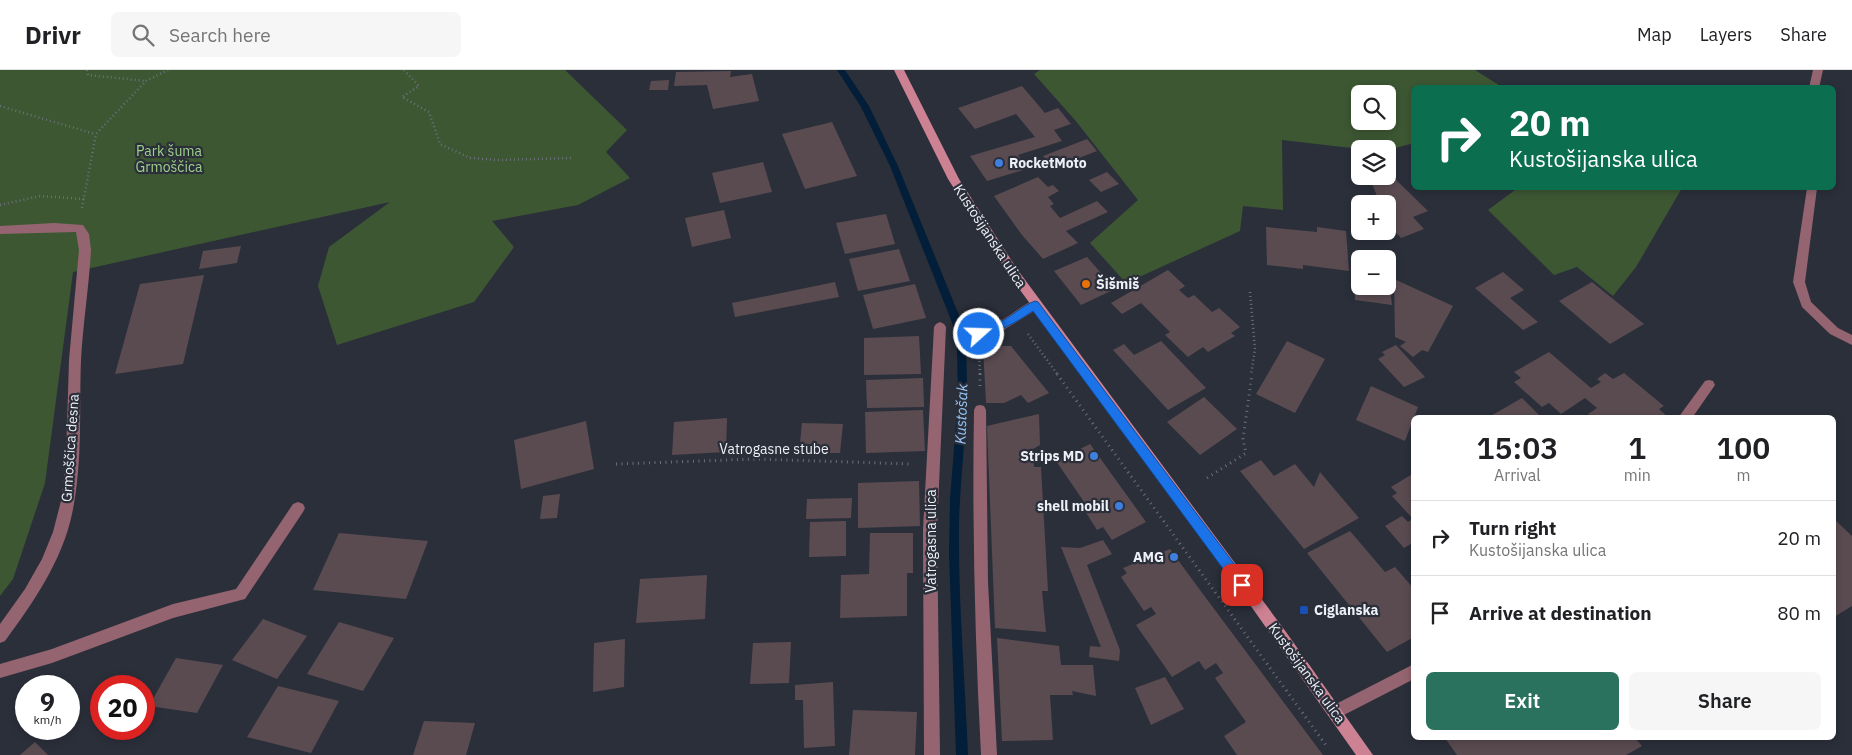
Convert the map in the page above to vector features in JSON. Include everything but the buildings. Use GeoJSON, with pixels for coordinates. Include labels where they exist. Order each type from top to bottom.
{"type":"FeatureCollection","features":[{"type":"Feature","properties":{"kind":"street","name":"Kustošijanska ulica"},"geometry":{"type":"LineString","coordinates":[[899,70],[927,131],[947,168],[973,212],[1035,305],[1336,712],[1365,755]]}},
{"type":"Feature","properties":{"kind":"street"},"geometry":{"type":"LineString","coordinates":[[1815,85],[1818,70]]}},
{"type":"Feature","properties":{"kind":"street"},"geometry":{"type":"LineString","coordinates":[[1812,190],[1799,282],[1806,304],[1834,331],[1852,340]]}},
{"type":"Feature","properties":{"kind":"street"},"geometry":{"type":"LineString","coordinates":[[0,230],[54,227],[79,228]]}},
{"type":"Feature","properties":{"kind":"street","name":"Grmoščica desna"},"geometry":{"type":"LineString","coordinates":[[0,636],[42,573],[54,550],[65,516],[70,484],[76,357],[84,273],[85,250],[83,234],[79,228]]}},
{"type":"Feature","properties":{"kind":"street"},"geometry":{"type":"LineString","coordinates":[[979,334],[985,330],[1001,326],[1035,305]]}},
{"type":"Feature","properties":{"kind":"street","name":"Vatrogasna ulica"},"geometry":{"type":"LineString","coordinates":[[932,755],[930,530],[940,327]]}},
{"type":"Feature","properties":{"kind":"street"},"geometry":{"type":"LineString","coordinates":[[1686,415],[1709,385]]}},
{"type":"Feature","properties":{"kind":"street"},"geometry":{"type":"LineString","coordinates":[[980,410],[978,488],[983,667],[989,755]]}},
{"type":"Feature","properties":{"kind":"street"},"geometry":{"type":"LineString","coordinates":[[0,671],[52,656],[173,611],[240,594],[298,508]]}},
{"type":"Feature","properties":{"kind":"street"},"geometry":{"type":"LineString","coordinates":[[1336,712],[1411,672]]}},
{"type":"Feature","properties":{"kind":"path"},"geometry":{"type":"LineString","coordinates":[[87,70],[88,74],[146,81]]}},
{"type":"Feature","properties":{"kind":"path"},"geometry":{"type":"LineString","coordinates":[[79,228],[96,134],[146,81],[168,70]]}},
{"type":"Feature","properties":{"kind":"path"},"geometry":{"type":"LineString","coordinates":[[404,70],[419,86],[402,96],[429,112],[440,144],[470,158],[499,160],[572,158]]}},
{"type":"Feature","properties":{"kind":"path"},"geometry":{"type":"LineString","coordinates":[[0,106],[96,134]]}},
{"type":"Feature","properties":{"kind":"path"},"geometry":{"type":"LineString","coordinates":[[0,205],[40,196],[84,199]]}},
{"type":"Feature","properties":{"kind":"path"},"geometry":{"type":"LineString","coordinates":[[1207,478],[1246,453],[1243,439],[1255,349],[1250,292]]}},
{"type":"Feature","properties":{"kind":"path"},"geometry":{"type":"LineString","coordinates":[[1015,317],[1332,755]]}},
{"type":"Feature","properties":{"kind":"path"},"geometry":{"type":"LineString","coordinates":[[979,334],[980,410]]}},
{"type":"Feature","properties":{"kind":"path","name":"Vatrogasne stube"},"geometry":{"type":"LineString","coordinates":[[616,464],[755,458],[932,464]]}},
{"type":"Feature","properties":{"kind":"green space","name":"Park šuma Grmoščica"},"geometry":{"type":"Polygon","coordinates":[[[0,70],[565,70],[627,130],[606,152],[630,178],[578,205],[492,221],[514,247],[474,302],[337,345],[318,286],[329,247],[390,202],[73,272],[45,483],[13,579],[0,596],[0,70]]]}},
{"type":"Feature","properties":{"kind":"green space"},"geometry":{"type":"Polygon","coordinates":[[[1040,70],[1475,70],[1499,85],[1411,85],[1411,144],[1396,148],[1396,140],[1351,140],[1351,148],[1282,140],[1283,210],[1243,206],[1240,231],[1126,283],[1090,243],[1138,200],[1075,120],[1034,74],[1040,70]]]}},
{"type":"Feature","properties":{"kind":"green space"},"geometry":{"type":"Polygon","coordinates":[[[1515,190],[1681,190],[1636,267],[1613,296],[1577,267],[1554,275],[1488,210],[1515,190]]]}},
{"type":"Feature","properties":{"kind":"waterway","name":"Kustošak"},"geometry":{"type":"LineString","coordinates":[[841,70],[865,106],[894,166],[958,325],[962,350],[963,399],[955,499],[954,553],[962,755]]}},
{"type":"Feature","properties":{"kind":"place","name":"RocketMoto"},"geometry":{"type":"Point","coordinates":[999,163]}},
{"type":"Feature","properties":{"kind":"place","name":"Šišmiš"},"geometry":{"type":"Point","coordinates":[1086,284]}},
{"type":"Feature","properties":{"kind":"place","name":"Strips MD"},"geometry":{"type":"Point","coordinates":[1094,456]}},
{"type":"Feature","properties":{"kind":"place","name":"shell mobil"},"geometry":{"type":"Point","coordinates":[1119,506]}},
{"type":"Feature","properties":{"kind":"place","name":"AMG"},"geometry":{"type":"Point","coordinates":[1174,557]}},
{"type":"Feature","properties":{"kind":"place","name":"Ciglanska"},"geometry":{"type":"Point","coordinates":[1304,610]}},
{"type":"Feature","properties":{"kind":"route"},"geometry":{"type":"LineString","coordinates":[[979,334],[985,330],[1001,326],[1035,305],[1242,585]]}}]}
